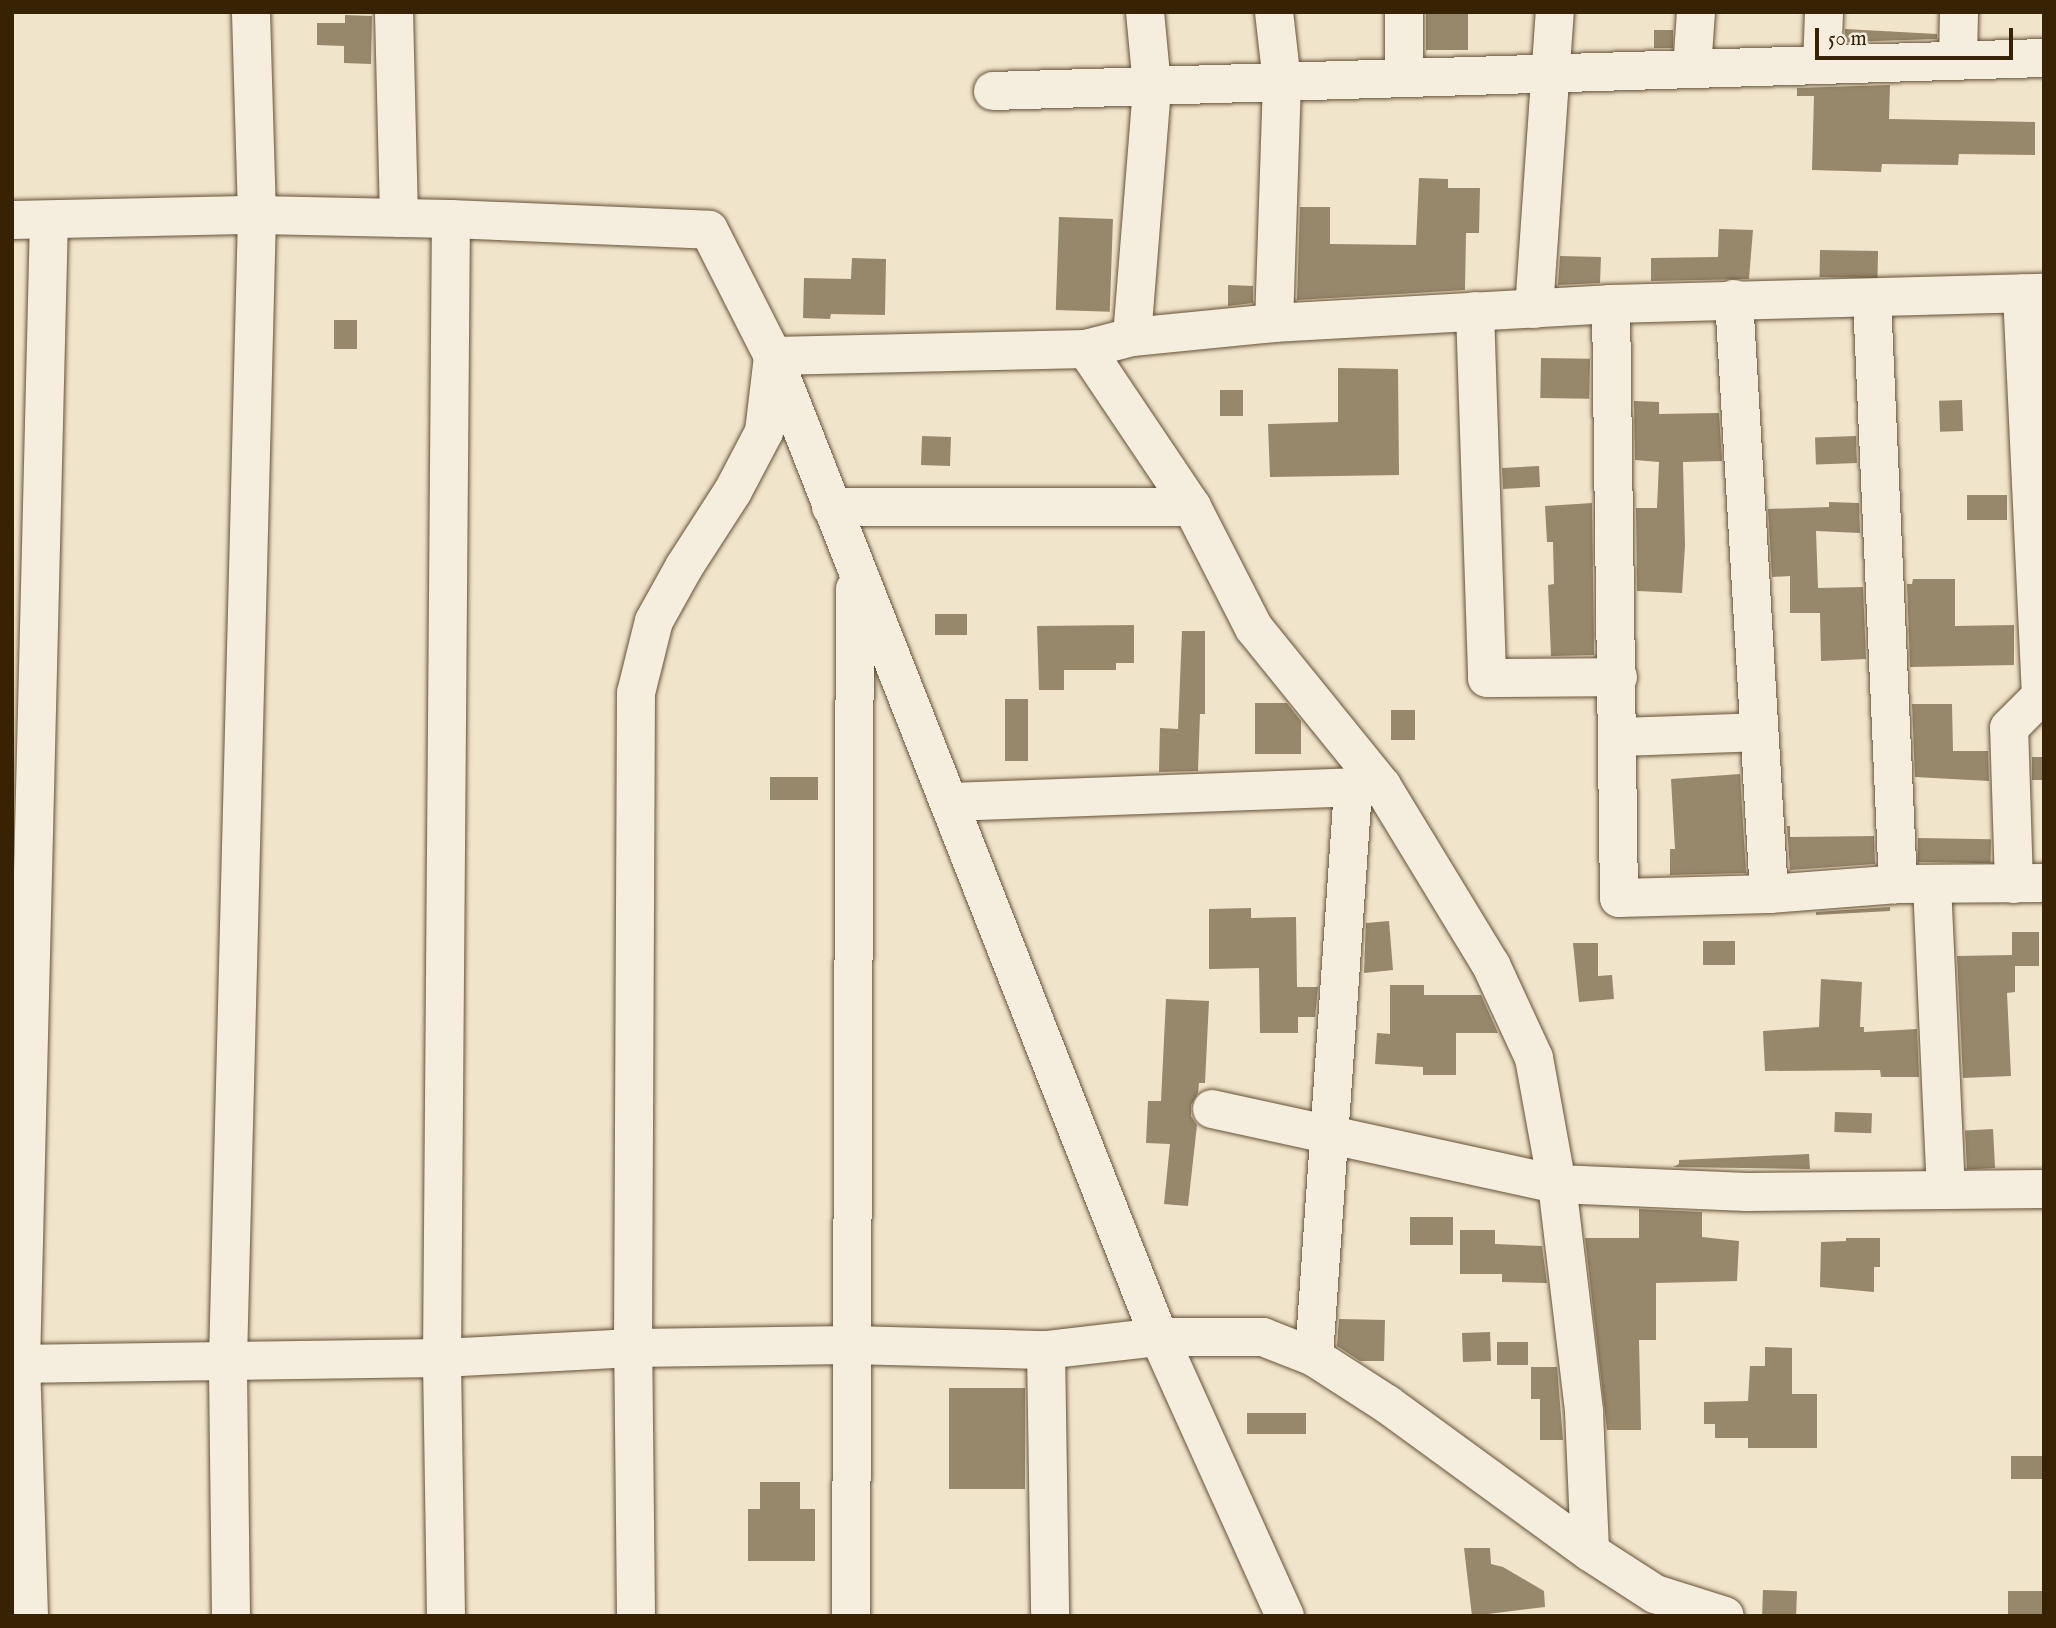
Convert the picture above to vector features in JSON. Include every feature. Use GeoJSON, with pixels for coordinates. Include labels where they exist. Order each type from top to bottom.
{"type":"FeatureCollection","features":[{"type":"Feature","properties":{"kind":"street"},"geometry":{"type":"LineString","coordinates":[[231,1616],[228,1361],[257,215],[251,12]]}},
{"type":"Feature","properties":{"kind":"street"},"geometry":{"type":"LineString","coordinates":[[394,12],[399,218]]}},
{"type":"Feature","properties":{"kind":"street"},"geometry":{"type":"LineString","coordinates":[[1132,337],[1153,86],[1145,12]]}},
{"type":"Feature","properties":{"kind":"street"},"geometry":{"type":"LineString","coordinates":[[1274,12],[1282,82],[1274,323]]}},
{"type":"Feature","properties":{"kind":"street"},"geometry":{"type":"LineString","coordinates":[[1404,12],[1404,78]]}},
{"type":"Feature","properties":{"kind":"street"},"geometry":{"type":"LineString","coordinates":[[1534,309],[1555,12]]}},
{"type":"Feature","properties":{"kind":"street"},"geometry":{"type":"LineString","coordinates":[[1692,69],[1696,12]]}},
{"type":"Feature","properties":{"kind":"street"},"geometry":{"type":"LineString","coordinates":[[1822,65],[1824,12]]}},
{"type":"Feature","properties":{"kind":"street"},"geometry":{"type":"LineString","coordinates":[[1958,60],[1959,12]]}},
{"type":"Feature","properties":{"kind":"street"},"geometry":{"type":"LineString","coordinates":[[993,91],[2044,58]]}},
{"type":"Feature","properties":{"kind":"street"},"geometry":{"type":"LineString","coordinates":[[29,1616],[17,1364],[30,220],[257,215],[451,219],[709,230],[773,356],[1159,1337],[1285,1616]]}},
{"type":"Feature","properties":{"kind":"street"},"geometry":{"type":"LineString","coordinates":[[446,1616],[442,1358],[451,219]]}},
{"type":"Feature","properties":{"kind":"street"},"geometry":{"type":"LineString","coordinates":[[773,356],[1086,349],[1132,337],[1274,323],[1611,304],[2033,293],[2041,696],[2009,728],[2029,883],[1915,884],[1769,894],[1619,898],[1611,304]]}},
{"type":"Feature","properties":{"kind":"street"},"geometry":{"type":"LineString","coordinates":[[1734,299],[1769,894]]}},
{"type":"Feature","properties":{"kind":"street"},"geometry":{"type":"LineString","coordinates":[[1872,299],[1915,884],[1946,1189]]}},
{"type":"Feature","properties":{"kind":"street"},"geometry":{"type":"LineString","coordinates":[[1475,311],[1487,678],[1618,677]]}},
{"type":"Feature","properties":{"kind":"street"},"geometry":{"type":"LineString","coordinates":[[1086,349],[1192,507],[1254,628],[1491,965],[1534,1058],[1557,1184],[1584,1412],[1590,1552]]}},
{"type":"Feature","properties":{"kind":"street"},"geometry":{"type":"LineString","coordinates":[[636,1616],[633,1348],[636,693],[654,621],[684,567],[733,491],[764,432],[773,356]]}},
{"type":"Feature","properties":{"kind":"street"},"geometry":{"type":"LineString","coordinates":[[831,507],[1192,507]]}},
{"type":"Feature","properties":{"kind":"street"},"geometry":{"type":"LineString","coordinates":[[851,1616],[855,569]]}},
{"type":"Feature","properties":{"kind":"street"},"geometry":{"type":"LineString","coordinates":[[1618,737],[1759,732]]}},
{"type":"Feature","properties":{"kind":"street"},"geometry":{"type":"LineString","coordinates":[[949,802],[1368,788]]}},
{"type":"Feature","properties":{"kind":"street"},"geometry":{"type":"LineString","coordinates":[[1314,1357],[1329,1133],[1368,788]]}},
{"type":"Feature","properties":{"kind":"street"},"geometry":{"type":"LineString","coordinates":[[1212,1109],[1557,1184],[1747,1192],[2044,1189]]}},
{"type":"Feature","properties":{"kind":"street"},"geometry":{"type":"LineString","coordinates":[[17,1364],[442,1358],[633,1348],[850,1345],[1046,1350],[1159,1337],[1263,1336],[1314,1357],[1387,1404],[1590,1552],[1652,1605],[1725,1616]]}},
{"type":"Feature","properties":{"kind":"street"},"geometry":{"type":"LineString","coordinates":[[1046,1350],[1050,1616]]}},
{"type":"Feature","properties":{"kind":"street"},"geometry":{"type":"LineString","coordinates":[[1257,1616],[1258,1556]]}},
{"type":"Feature","properties":{"kind":"building"},"geometry":{"type":"Polygon","coordinates":[[[1426,12],[1468,12],[1468,50],[1426,50],[1426,12]]]}},
{"type":"Feature","properties":{"kind":"building"},"geometry":{"type":"Polygon","coordinates":[[[345,15],[372,16],[371,64],[344,63],[344,46],[317,45],[317,23],[345,23],[345,15]]]}},
{"type":"Feature","properties":{"kind":"building"},"geometry":{"type":"Polygon","coordinates":[[[1845,29],[1937,34],[1937,39],[1845,42],[1845,29]]]}},
{"type":"Feature","properties":{"kind":"building"},"geometry":{"type":"Polygon","coordinates":[[[1654,30],[1673,30],[1673,48],[1654,48],[1654,30]]]}},
{"type":"Feature","properties":{"kind":"building"},"geometry":{"type":"Polygon","coordinates":[[[1890,85],[1889,119],[2035,122],[2035,155],[1959,154],[1958,165],[1882,164],[1881,172],[1812,170],[1814,96],[1797,96],[1797,88],[1890,85]]]}},
{"type":"Feature","properties":{"kind":"building"},"geometry":{"type":"Polygon","coordinates":[[[1419,178],[1448,179],[1448,188],[1480,188],[1479,233],[1466,233],[1465,290],[1297,300],[1300,207],[1330,207],[1330,244],[1416,245],[1419,178]]]}},
{"type":"Feature","properties":{"kind":"building"},"geometry":{"type":"Polygon","coordinates":[[[1059,217],[1113,219],[1110,312],[1056,310],[1059,217]]]}},
{"type":"Feature","properties":{"kind":"building"},"geometry":{"type":"Polygon","coordinates":[[[1719,229],[1753,230],[1749,279],[1651,281],[1651,258],[1718,257],[1719,229]]]}},
{"type":"Feature","properties":{"kind":"building"},"geometry":{"type":"Polygon","coordinates":[[[1820,250],[1878,251],[1878,278],[1820,277],[1820,250]]]}},
{"type":"Feature","properties":{"kind":"building"},"geometry":{"type":"Polygon","coordinates":[[[1560,256],[1601,257],[1600,283],[1558,285],[1560,256]]]}},
{"type":"Feature","properties":{"kind":"building"},"geometry":{"type":"Polygon","coordinates":[[[852,258],[886,259],[885,315],[831,314],[830,319],[803,318],[804,278],[851,279],[852,258]]]}},
{"type":"Feature","properties":{"kind":"building"},"geometry":{"type":"Polygon","coordinates":[[[1228,285],[1253,286],[1253,303],[1228,306],[1228,285]]]}},
{"type":"Feature","properties":{"kind":"building"},"geometry":{"type":"Polygon","coordinates":[[[334,320],[357,320],[357,349],[334,349],[334,320]]]}},
{"type":"Feature","properties":{"kind":"building"},"geometry":{"type":"Polygon","coordinates":[[[1541,358],[1590,359],[1589,399],[1540,398],[1541,358]]]}},
{"type":"Feature","properties":{"kind":"building"},"geometry":{"type":"Polygon","coordinates":[[[1338,368],[1398,369],[1399,475],[1270,477],[1268,424],[1338,422],[1338,368]]]}},
{"type":"Feature","properties":{"kind":"building"},"geometry":{"type":"Polygon","coordinates":[[[1220,390],[1243,390],[1243,416],[1220,416],[1220,390]]]}},
{"type":"Feature","properties":{"kind":"building"},"geometry":{"type":"Polygon","coordinates":[[[1962,400],[1963,431],[1940,432],[1939,401],[1962,400]]]}},
{"type":"Feature","properties":{"kind":"building"},"geometry":{"type":"Polygon","coordinates":[[[1634,401],[1659,402],[1659,414],[1719,413],[1722,461],[1683,462],[1685,546],[1682,593],[1637,591],[1636,508],[1657,508],[1659,462],[1635,460],[1634,401]]]}},
{"type":"Feature","properties":{"kind":"building"},"geometry":{"type":"Polygon","coordinates":[[[922,436],[951,437],[950,466],[921,465],[922,436]]]}},
{"type":"Feature","properties":{"kind":"building"},"geometry":{"type":"Polygon","coordinates":[[[1856,436],[1857,463],[1816,464],[1815,437],[1856,436]]]}},
{"type":"Feature","properties":{"kind":"building"},"geometry":{"type":"Polygon","coordinates":[[[1539,466],[1540,487],[1503,489],[1502,468],[1539,466]]]}},
{"type":"Feature","properties":{"kind":"building"},"geometry":{"type":"Polygon","coordinates":[[[1967,495],[2007,495],[2007,520],[1967,520],[1967,495]]]}},
{"type":"Feature","properties":{"kind":"building"},"geometry":{"type":"Polygon","coordinates":[[[1829,502],[1859,503],[1860,533],[1816,531],[1818,588],[1863,587],[1866,659],[1821,661],[1820,613],[1790,613],[1790,576],[1772,577],[1768,509],[1829,507],[1829,502]]]}},
{"type":"Feature","properties":{"kind":"building"},"geometry":{"type":"Polygon","coordinates":[[[1592,503],[1594,655],[1551,656],[1548,585],[1554,584],[1553,542],[1547,542],[1545,506],[1592,503]]]}},
{"type":"Feature","properties":{"kind":"building"},"geometry":{"type":"Polygon","coordinates":[[[1913,579],[1955,579],[1955,626],[2014,625],[2014,665],[1910,667],[1907,584],[1912,584],[1913,579]]]}},
{"type":"Feature","properties":{"kind":"building"},"geometry":{"type":"Polygon","coordinates":[[[935,614],[967,614],[967,635],[935,635],[935,614]]]}},
{"type":"Feature","properties":{"kind":"building"},"geometry":{"type":"Polygon","coordinates":[[[1134,625],[1134,663],[1116,663],[1116,670],[1064,670],[1064,690],[1039,690],[1037,626],[1134,625]]]}},
{"type":"Feature","properties":{"kind":"building"},"geometry":{"type":"Polygon","coordinates":[[[1182,631],[1205,631],[1205,714],[1200,714],[1198,771],[1159,772],[1160,728],[1178,729],[1182,631]]]}},
{"type":"Feature","properties":{"kind":"building"},"geometry":{"type":"Polygon","coordinates":[[[1005,699],[1028,699],[1028,761],[1005,761],[1005,699]]]}},
{"type":"Feature","properties":{"kind":"building"},"geometry":{"type":"Polygon","coordinates":[[[1255,703],[1287,703],[1301,721],[1301,754],[1255,754],[1255,703]]]}},
{"type":"Feature","properties":{"kind":"building"},"geometry":{"type":"Polygon","coordinates":[[[1912,704],[1952,704],[1953,751],[1988,751],[1989,781],[1915,777],[1912,704]]]}},
{"type":"Feature","properties":{"kind":"building"},"geometry":{"type":"Polygon","coordinates":[[[1391,710],[1415,710],[1415,740],[1391,740],[1391,710]]]}},
{"type":"Feature","properties":{"kind":"building"},"geometry":{"type":"Polygon","coordinates":[[[2032,757],[2044,757],[2044,780],[2032,780],[2032,757]]]}},
{"type":"Feature","properties":{"kind":"building"},"geometry":{"type":"Polygon","coordinates":[[[1740,774],[1746,873],[1670,875],[1670,849],[1675,849],[1671,779],[1740,774]]]}},
{"type":"Feature","properties":{"kind":"building"},"geometry":{"type":"Polygon","coordinates":[[[770,777],[818,777],[818,800],[770,800],[770,777]]]}},
{"type":"Feature","properties":{"kind":"building"},"geometry":{"type":"Polygon","coordinates":[[[1787,826],[1790,826],[1790,837],[1874,836],[1875,864],[1790,870],[1787,826]]]}},
{"type":"Feature","properties":{"kind":"building"},"geometry":{"type":"Polygon","coordinates":[[[1918,838],[1991,839],[1991,863],[1918,862],[1918,838]]]}},
{"type":"Feature","properties":{"kind":"building"},"geometry":{"type":"Polygon","coordinates":[[[1890,907],[1890,911],[1816,915],[1816,912],[1890,907]]]}},
{"type":"Feature","properties":{"kind":"building"},"geometry":{"type":"Polygon","coordinates":[[[1251,908],[1251,918],[1296,917],[1297,987],[1318,987],[1315,1017],[1298,1017],[1298,1033],[1260,1033],[1259,968],[1209,969],[1209,909],[1251,908]]]}},
{"type":"Feature","properties":{"kind":"building"},"geometry":{"type":"Polygon","coordinates":[[[1389,921],[1393,970],[1364,973],[1366,923],[1389,921]]]}},
{"type":"Feature","properties":{"kind":"building"},"geometry":{"type":"Polygon","coordinates":[[[2012,932],[2039,932],[2039,966],[2015,966],[2015,992],[2007,993],[2011,1076],[1963,1078],[1957,956],[2012,955],[2012,932]]]}},
{"type":"Feature","properties":{"kind":"building"},"geometry":{"type":"Polygon","coordinates":[[[1703,941],[1735,941],[1735,965],[1703,965],[1703,941]]]}},
{"type":"Feature","properties":{"kind":"building"},"geometry":{"type":"Polygon","coordinates":[[[1573,943],[1598,943],[1598,976],[1612,975],[1614,999],[1579,1002],[1573,943]]]}},
{"type":"Feature","properties":{"kind":"building"},"geometry":{"type":"Polygon","coordinates":[[[1821,979],[1862,982],[1860,1027],[1864,1027],[1864,1032],[1917,1029],[1919,1077],[1881,1077],[1880,1070],[1765,1071],[1763,1031],[1819,1027],[1821,979]]]}},
{"type":"Feature","properties":{"kind":"building"},"geometry":{"type":"Polygon","coordinates":[[[1390,985],[1424,985],[1424,995],[1481,995],[1498,1033],[1456,1033],[1456,1075],[1423,1075],[1423,1067],[1375,1064],[1377,1033],[1390,1034],[1390,985]]]}},
{"type":"Feature","properties":{"kind":"building"},"geometry":{"type":"Polygon","coordinates":[[[1166,999],[1209,1001],[1205,1083],[1199,1083],[1198,1093],[1191,1105],[1191,1116],[1197,1125],[1188,1206],[1164,1204],[1170,1144],[1146,1143],[1148,1101],[1161,1101],[1166,999]]]}},
{"type":"Feature","properties":{"kind":"building"},"geometry":{"type":"Polygon","coordinates":[[[1835,1112],[1872,1113],[1871,1133],[1834,1132],[1835,1112]]]}},
{"type":"Feature","properties":{"kind":"building"},"geometry":{"type":"Polygon","coordinates":[[[1993,1129],[1995,1168],[1967,1169],[1965,1130],[1993,1129]]]}},
{"type":"Feature","properties":{"kind":"building"},"geometry":{"type":"Polygon","coordinates":[[[1809,1154],[1810,1169],[1673,1167],[1679,1164],[1679,1160],[1809,1154]]]}},
{"type":"Feature","properties":{"kind":"building"},"geometry":{"type":"Polygon","coordinates":[[[1639,1209],[1702,1212],[1702,1237],[1739,1241],[1737,1281],[1656,1283],[1656,1340],[1639,1340],[1641,1430],[1607,1430],[1585,1238],[1639,1238],[1639,1209]]]}},
{"type":"Feature","properties":{"kind":"building"},"geometry":{"type":"Polygon","coordinates":[[[1410,1217],[1453,1217],[1453,1245],[1410,1245],[1410,1217]]]}},
{"type":"Feature","properties":{"kind":"building"},"geometry":{"type":"Polygon","coordinates":[[[1460,1230],[1495,1230],[1495,1244],[1542,1246],[1547,1283],[1502,1282],[1502,1274],[1460,1274],[1460,1230]]]}},
{"type":"Feature","properties":{"kind":"building"},"geometry":{"type":"Polygon","coordinates":[[[1846,1238],[1880,1238],[1880,1267],[1874,1267],[1874,1292],[1820,1287],[1821,1242],[1846,1241],[1846,1238]]]}},
{"type":"Feature","properties":{"kind":"building"},"geometry":{"type":"Polygon","coordinates":[[[1339,1319],[1385,1320],[1384,1361],[1360,1361],[1337,1346],[1339,1319]]]}},
{"type":"Feature","properties":{"kind":"building"},"geometry":{"type":"Polygon","coordinates":[[[1490,1332],[1491,1361],[1463,1362],[1462,1333],[1490,1332]]]}},
{"type":"Feature","properties":{"kind":"building"},"geometry":{"type":"Polygon","coordinates":[[[1497,1342],[1528,1342],[1528,1365],[1497,1365],[1497,1342]]]}},
{"type":"Feature","properties":{"kind":"building"},"geometry":{"type":"Polygon","coordinates":[[[1765,1347],[1792,1348],[1792,1394],[1817,1394],[1817,1448],[1748,1448],[1748,1438],[1715,1438],[1715,1424],[1704,1424],[1704,1402],[1748,1401],[1750,1366],[1765,1366],[1765,1347]]]}},
{"type":"Feature","properties":{"kind":"building"},"geometry":{"type":"Polygon","coordinates":[[[1531,1367],[1557,1367],[1563,1440],[1540,1440],[1540,1399],[1531,1399],[1531,1367]]]}},
{"type":"Feature","properties":{"kind":"building"},"geometry":{"type":"Polygon","coordinates":[[[949,1388],[1025,1388],[1025,1489],[949,1489],[949,1388]]]}},
{"type":"Feature","properties":{"kind":"building"},"geometry":{"type":"Polygon","coordinates":[[[1247,1413],[1306,1413],[1306,1434],[1247,1434],[1247,1413]]]}},
{"type":"Feature","properties":{"kind":"building"},"geometry":{"type":"Polygon","coordinates":[[[2011,1456],[2044,1456],[2044,1479],[2011,1479],[2011,1456]]]}},
{"type":"Feature","properties":{"kind":"building"},"geometry":{"type":"Polygon","coordinates":[[[760,1482],[800,1482],[800,1509],[815,1509],[815,1561],[748,1561],[748,1509],[760,1509],[760,1482]]]}},
{"type":"Feature","properties":{"kind":"building"},"geometry":{"type":"Polygon","coordinates":[[[1464,1548],[1490,1548],[1491,1564],[1503,1567],[1544,1591],[1545,1607],[1472,1616],[1464,1548]]]}},
{"type":"Feature","properties":{"kind":"building"},"geometry":{"type":"Polygon","coordinates":[[[1763,1590],[1797,1591],[1796,1616],[1762,1616],[1763,1590]]]}},
{"type":"Feature","properties":{"kind":"building"},"geometry":{"type":"Polygon","coordinates":[[[2008,1591],[2044,1591],[2044,1616],[2008,1616],[2008,1591]]]}}]}
